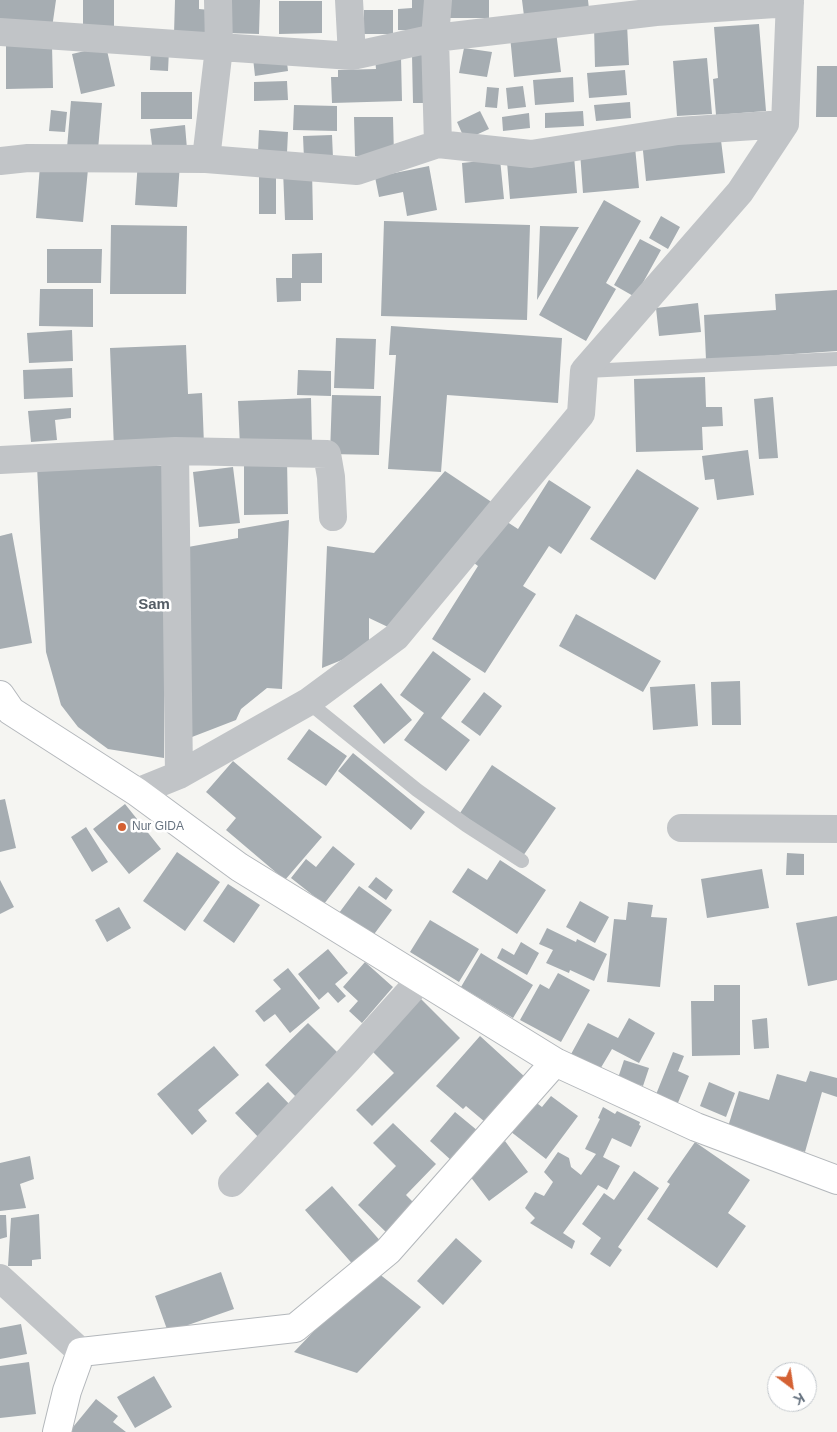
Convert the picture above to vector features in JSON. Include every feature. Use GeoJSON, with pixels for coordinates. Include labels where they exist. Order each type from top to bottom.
{"type":"FeatureCollection","features":[{"type":"Feature","properties":{"kind":"street"},"geometry":{"type":"LineString","coordinates":[[206,159],[219,48],[218,0]]}},
{"type":"Feature","properties":{"kind":"street"},"geometry":{"type":"LineString","coordinates":[[349,0],[352,56]]}},
{"type":"Feature","properties":{"kind":"street"},"geometry":{"type":"LineString","coordinates":[[438,0],[435,38],[438,144]]}},
{"type":"Feature","properties":{"kind":"street"},"geometry":{"type":"LineString","coordinates":[[0,32],[352,56],[435,38],[656,12],[790,1],[785,124],[740,192],[584,371],[581,414],[396,637],[308,702],[180,775],[137,792]]}},
{"type":"Feature","properties":{"kind":"street"},"geometry":{"type":"LineString","coordinates":[[0,161],[28,158],[206,159],[357,171],[438,144],[531,154],[678,131],[785,124]]}},
{"type":"Feature","properties":{"kind":"street"},"geometry":{"type":"LineString","coordinates":[[175,451],[180,775]]}},
{"type":"Feature","properties":{"kind":"street"},"geometry":{"type":"LineString","coordinates":[[0,460],[175,451],[327,454],[331,477],[333,518]]}},
{"type":"Feature","properties":{"kind":"street"},"geometry":{"type":"LineString","coordinates":[[0,695],[11,711],[137,792],[238,867],[555,1062],[696,1127],[837,1180]]}},
{"type":"Feature","properties":{"kind":"street"},"geometry":{"type":"LineString","coordinates":[[682,828],[837,829]]}},
{"type":"Feature","properties":{"kind":"street"},"geometry":{"type":"LineString","coordinates":[[232,1183],[348,1060],[420,980]]}},
{"type":"Feature","properties":{"kind":"street"},"geometry":{"type":"LineString","coordinates":[[0,1278],[82,1352],[295,1328],[388,1251],[555,1062]]}},
{"type":"Feature","properties":{"kind":"street"},"geometry":{"type":"LineString","coordinates":[[57,1432],[67,1391],[82,1352]]}},
{"type":"Feature","properties":{"kind":"lane"},"geometry":{"type":"LineString","coordinates":[[584,371],[837,359]]}},
{"type":"Feature","properties":{"kind":"lane"},"geometry":{"type":"LineString","coordinates":[[308,702],[417,790],[466,825],[522,861]]}},
{"type":"Feature","properties":{"kind":"building"},"geometry":{"type":"Polygon","coordinates":[[[0,0],[56,0],[52,28],[0,23],[0,0]]]}},
{"type":"Feature","properties":{"kind":"building"},"geometry":{"type":"Polygon","coordinates":[[[83,0],[114,0],[114,30],[83,31],[83,0]]]}},
{"type":"Feature","properties":{"kind":"building"},"geometry":{"type":"Polygon","coordinates":[[[175,0],[199,0],[199,9],[210,10],[208,35],[174,34],[175,0]]]}},
{"type":"Feature","properties":{"kind":"building"},"geometry":{"type":"Polygon","coordinates":[[[228,0],[260,0],[259,34],[226,33],[228,0]]]}},
{"type":"Feature","properties":{"kind":"building"},"geometry":{"type":"Polygon","coordinates":[[[412,0],[429,0],[429,31],[398,30],[398,9],[412,8],[412,0]]]}},
{"type":"Feature","properties":{"kind":"building"},"geometry":{"type":"Polygon","coordinates":[[[441,0],[489,0],[489,18],[441,18],[441,0]]]}},
{"type":"Feature","properties":{"kind":"building"},"geometry":{"type":"Polygon","coordinates":[[[522,0],[588,0],[589,9],[524,16],[522,0]]]}},
{"type":"Feature","properties":{"kind":"building"},"geometry":{"type":"Polygon","coordinates":[[[279,1],[322,1],[322,33],[279,34],[279,1]]]}},
{"type":"Feature","properties":{"kind":"building"},"geometry":{"type":"Polygon","coordinates":[[[364,10],[393,10],[393,34],[364,34],[364,10]]]}},
{"type":"Feature","properties":{"kind":"building"},"geometry":{"type":"Polygon","coordinates":[[[627,24],[629,65],[595,67],[594,25],[627,24]]]}},
{"type":"Feature","properties":{"kind":"building"},"geometry":{"type":"Polygon","coordinates":[[[759,24],[766,111],[716,115],[713,79],[718,78],[714,27],[759,24]]]}},
{"type":"Feature","properties":{"kind":"building"},"geometry":{"type":"Polygon","coordinates":[[[556,31],[561,72],[514,77],[510,36],[556,31]]]}},
{"type":"Feature","properties":{"kind":"building"},"geometry":{"type":"Polygon","coordinates":[[[52,45],[53,88],[6,89],[6,46],[52,45]]]}},
{"type":"Feature","properties":{"kind":"building"},"geometry":{"type":"Polygon","coordinates":[[[106,46],[115,86],[81,94],[72,54],[106,46]]]}},
{"type":"Feature","properties":{"kind":"building"},"geometry":{"type":"Polygon","coordinates":[[[464,48],[492,52],[487,77],[459,73],[464,48]]]}},
{"type":"Feature","properties":{"kind":"building"},"geometry":{"type":"Polygon","coordinates":[[[151,50],[169,50],[168,71],[150,70],[151,50]]]}},
{"type":"Feature","properties":{"kind":"building"},"geometry":{"type":"Polygon","coordinates":[[[286,54],[288,71],[255,76],[253,58],[286,54]]]}},
{"type":"Feature","properties":{"kind":"building"},"geometry":{"type":"Polygon","coordinates":[[[412,55],[429,55],[430,103],[413,103],[412,55]]]}},
{"type":"Feature","properties":{"kind":"building"},"geometry":{"type":"Polygon","coordinates":[[[401,57],[402,101],[332,103],[331,77],[338,77],[338,70],[376,69],[375,58],[401,57]]]}},
{"type":"Feature","properties":{"kind":"building"},"geometry":{"type":"Polygon","coordinates":[[[707,58],[712,114],[677,116],[673,61],[707,58]]]}},
{"type":"Feature","properties":{"kind":"building"},"geometry":{"type":"Polygon","coordinates":[[[817,66],[837,66],[837,117],[816,117],[817,66]]]}},
{"type":"Feature","properties":{"kind":"building"},"geometry":{"type":"Polygon","coordinates":[[[625,70],[627,95],[589,98],[587,73],[625,70]]]}},
{"type":"Feature","properties":{"kind":"building"},"geometry":{"type":"Polygon","coordinates":[[[573,77],[574,102],[535,105],[533,80],[573,77]]]}},
{"type":"Feature","properties":{"kind":"building"},"geometry":{"type":"Polygon","coordinates":[[[287,81],[288,100],[254,101],[254,82],[287,81]]]}},
{"type":"Feature","properties":{"kind":"building"},"geometry":{"type":"Polygon","coordinates":[[[523,86],[526,107],[508,109],[506,88],[523,86]]]}},
{"type":"Feature","properties":{"kind":"building"},"geometry":{"type":"Polygon","coordinates":[[[487,87],[499,88],[497,108],[485,107],[487,87]]]}},
{"type":"Feature","properties":{"kind":"building"},"geometry":{"type":"Polygon","coordinates":[[[141,92],[192,92],[192,119],[141,119],[141,92]]]}},
{"type":"Feature","properties":{"kind":"building"},"geometry":{"type":"Polygon","coordinates":[[[71,101],[102,103],[98,150],[67,148],[71,101]]]}},
{"type":"Feature","properties":{"kind":"building"},"geometry":{"type":"Polygon","coordinates":[[[630,102],[631,118],[596,121],[594,105],[630,102]]]}},
{"type":"Feature","properties":{"kind":"building"},"geometry":{"type":"Polygon","coordinates":[[[294,105],[337,106],[337,131],[293,130],[294,105]]]}},
{"type":"Feature","properties":{"kind":"building"},"geometry":{"type":"Polygon","coordinates":[[[51,110],[67,112],[65,132],[49,131],[51,110]]]}},
{"type":"Feature","properties":{"kind":"building"},"geometry":{"type":"Polygon","coordinates":[[[480,111],[489,129],[465,140],[457,122],[480,111]]]}},
{"type":"Feature","properties":{"kind":"building"},"geometry":{"type":"Polygon","coordinates":[[[583,111],[584,126],[545,128],[545,113],[583,111]]]}},
{"type":"Feature","properties":{"kind":"building"},"geometry":{"type":"Polygon","coordinates":[[[529,113],[530,128],[503,131],[502,117],[529,113]]]}},
{"type":"Feature","properties":{"kind":"building"},"geometry":{"type":"Polygon","coordinates":[[[354,117],[393,117],[394,156],[355,156],[354,117]]]}},
{"type":"Feature","properties":{"kind":"building"},"geometry":{"type":"Polygon","coordinates":[[[185,125],[187,149],[153,153],[150,129],[185,125]]]}},
{"type":"Feature","properties":{"kind":"building"},"geometry":{"type":"Polygon","coordinates":[[[259,130],[288,132],[287,153],[258,152],[259,130]]]}},
{"type":"Feature","properties":{"kind":"building"},"geometry":{"type":"Polygon","coordinates":[[[720,132],[725,173],[646,181],[642,141],[720,132]]]}},
{"type":"Feature","properties":{"kind":"building"},"geometry":{"type":"Polygon","coordinates":[[[332,135],[333,158],[304,159],[303,136],[332,135]]]}},
{"type":"Feature","properties":{"kind":"building"},"geometry":{"type":"Polygon","coordinates":[[[635,147],[639,188],[583,193],[580,152],[635,147]]]}},
{"type":"Feature","properties":{"kind":"building"},"geometry":{"type":"Polygon","coordinates":[[[574,156],[577,193],[510,199],[507,162],[574,156]]]}},
{"type":"Feature","properties":{"kind":"building"},"geometry":{"type":"Polygon","coordinates":[[[500,159],[504,199],[465,203],[462,163],[500,159]]]}},
{"type":"Feature","properties":{"kind":"building"},"geometry":{"type":"Polygon","coordinates":[[[138,160],[180,163],[177,207],[135,205],[138,160]]]}},
{"type":"Feature","properties":{"kind":"building"},"geometry":{"type":"Polygon","coordinates":[[[40,165],[88,169],[83,222],[36,218],[40,165]]]}},
{"type":"Feature","properties":{"kind":"building"},"geometry":{"type":"Polygon","coordinates":[[[429,166],[437,210],[407,216],[403,192],[379,197],[375,177],[429,166]]]}},
{"type":"Feature","properties":{"kind":"building"},"geometry":{"type":"Polygon","coordinates":[[[259,168],[276,168],[276,214],[259,214],[259,168]]]}},
{"type":"Feature","properties":{"kind":"building"},"geometry":{"type":"Polygon","coordinates":[[[312,169],[313,220],[285,220],[283,170],[312,169]]]}},
{"type":"Feature","properties":{"kind":"building"},"geometry":{"type":"Polygon","coordinates":[[[604,200],[641,221],[606,283],[616,289],[586,341],[539,315],[604,200]]]}},
{"type":"Feature","properties":{"kind":"building"},"geometry":{"type":"Polygon","coordinates":[[[661,216],[680,227],[668,249],[649,238],[661,216]]]}},
{"type":"Feature","properties":{"kind":"building"},"geometry":{"type":"Polygon","coordinates":[[[384,221],[530,225],[527,320],[381,316],[384,221]]]}},
{"type":"Feature","properties":{"kind":"building"},"geometry":{"type":"Polygon","coordinates":[[[111,225],[187,226],[186,294],[110,294],[111,225]]]}},
{"type":"Feature","properties":{"kind":"building"},"geometry":{"type":"Polygon","coordinates":[[[540,226],[579,227],[537,300],[540,226]]]}},
{"type":"Feature","properties":{"kind":"building"},"geometry":{"type":"Polygon","coordinates":[[[640,239],[661,250],[635,297],[614,285],[640,239]]]}},
{"type":"Feature","properties":{"kind":"building"},"geometry":{"type":"Polygon","coordinates":[[[47,249],[102,249],[101,283],[47,283],[47,249]]]}},
{"type":"Feature","properties":{"kind":"building"},"geometry":{"type":"Polygon","coordinates":[[[322,253],[322,283],[301,283],[301,301],[277,302],[276,278],[292,278],[292,254],[322,253]]]}},
{"type":"Feature","properties":{"kind":"building"},"geometry":{"type":"Polygon","coordinates":[[[40,289],[93,289],[93,327],[39,326],[40,289]]]}},
{"type":"Feature","properties":{"kind":"building"},"geometry":{"type":"Polygon","coordinates":[[[837,290],[837,351],[706,360],[704,315],[776,310],[775,294],[837,290]]]}},
{"type":"Feature","properties":{"kind":"building"},"geometry":{"type":"Polygon","coordinates":[[[698,303],[701,332],[659,336],[656,308],[698,303]]]}},
{"type":"Feature","properties":{"kind":"building"},"geometry":{"type":"Polygon","coordinates":[[[391,326],[562,338],[558,403],[447,395],[441,472],[388,469],[396,355],[389,355],[391,326]]]}},
{"type":"Feature","properties":{"kind":"building"},"geometry":{"type":"Polygon","coordinates":[[[72,330],[73,361],[29,363],[27,333],[72,330]]]}},
{"type":"Feature","properties":{"kind":"building"},"geometry":{"type":"Polygon","coordinates":[[[336,338],[376,339],[374,389],[334,388],[336,338]]]}},
{"type":"Feature","properties":{"kind":"building"},"geometry":{"type":"Polygon","coordinates":[[[186,345],[188,394],[202,393],[204,445],[114,449],[110,348],[186,345]]]}},
{"type":"Feature","properties":{"kind":"building"},"geometry":{"type":"Polygon","coordinates":[[[72,368],[73,397],[24,399],[23,370],[72,368]]]}},
{"type":"Feature","properties":{"kind":"building"},"geometry":{"type":"Polygon","coordinates":[[[298,370],[331,371],[331,396],[297,395],[298,370]]]}},
{"type":"Feature","properties":{"kind":"building"},"geometry":{"type":"Polygon","coordinates":[[[705,377],[706,407],[722,407],[723,426],[702,427],[703,450],[636,452],[634,379],[705,377]]]}},
{"type":"Feature","properties":{"kind":"building"},"geometry":{"type":"Polygon","coordinates":[[[332,395],[381,396],[379,455],[330,454],[332,395]]]}},
{"type":"Feature","properties":{"kind":"building"},"geometry":{"type":"Polygon","coordinates":[[[773,397],[778,458],[759,459],[754,399],[773,397]]]}},
{"type":"Feature","properties":{"kind":"building"},"geometry":{"type":"Polygon","coordinates":[[[311,398],[312,444],[240,447],[238,401],[311,398]]]}},
{"type":"Feature","properties":{"kind":"building"},"geometry":{"type":"Polygon","coordinates":[[[71,408],[71,418],[55,420],[57,440],[31,442],[28,411],[71,408]]]}},
{"type":"Feature","properties":{"kind":"building"},"geometry":{"type":"Polygon","coordinates":[[[748,450],[754,495],[717,500],[714,479],[705,480],[702,456],[748,450]]]}},
{"type":"Feature","properties":{"kind":"building"},"geometry":{"type":"Polygon","coordinates":[[[287,459],[288,514],[244,515],[244,460],[287,459]]]}},
{"type":"Feature","properties":{"kind":"building"},"geometry":{"type":"Polygon","coordinates":[[[37,466],[163,466],[164,758],[108,749],[78,727],[61,705],[46,652],[37,466]]]}},
{"type":"Feature","properties":{"kind":"building"},"geometry":{"type":"Polygon","coordinates":[[[233,467],[240,523],[199,527],[193,472],[233,467]]]}},
{"type":"Feature","properties":{"kind":"building"},"geometry":{"type":"Polygon","coordinates":[[[637,469],[699,508],[655,580],[590,539],[637,469]]]}},
{"type":"Feature","properties":{"kind":"building"},"geometry":{"type":"Polygon","coordinates":[[[445,471],[493,503],[388,627],[369,618],[369,649],[322,668],[327,546],[374,553],[445,471]]]}},
{"type":"Feature","properties":{"kind":"building"},"geometry":{"type":"Polygon","coordinates":[[[549,480],[591,507],[561,554],[549,546],[523,586],[536,594],[485,673],[432,639],[478,566],[470,560],[498,516],[518,529],[549,480]]]}},
{"type":"Feature","properties":{"kind":"building"},"geometry":{"type":"Polygon","coordinates":[[[289,520],[282,689],[267,688],[241,709],[236,720],[192,737],[188,547],[238,538],[238,529],[289,520]]]}},
{"type":"Feature","properties":{"kind":"building"},"geometry":{"type":"Polygon","coordinates":[[[12,533],[32,643],[0,649],[0,536],[12,533]]]}},
{"type":"Feature","properties":{"kind":"building"},"geometry":{"type":"Polygon","coordinates":[[[576,614],[661,661],[643,692],[559,646],[576,614]]]}},
{"type":"Feature","properties":{"kind":"building"},"geometry":{"type":"Polygon","coordinates":[[[433,651],[471,679],[441,718],[470,740],[446,771],[404,740],[424,713],[400,695],[433,651]]]}},
{"type":"Feature","properties":{"kind":"building"},"geometry":{"type":"Polygon","coordinates":[[[740,681],[741,725],[712,725],[711,682],[740,681]]]}},
{"type":"Feature","properties":{"kind":"building"},"geometry":{"type":"Polygon","coordinates":[[[381,683],[412,720],[384,744],[353,706],[381,683]]]}},
{"type":"Feature","properties":{"kind":"building"},"geometry":{"type":"Polygon","coordinates":[[[695,684],[698,726],[653,730],[650,687],[695,684]]]}},
{"type":"Feature","properties":{"kind":"building"},"geometry":{"type":"Polygon","coordinates":[[[484,692],[502,706],[480,736],[461,722],[484,692]]]}},
{"type":"Feature","properties":{"kind":"building"},"geometry":{"type":"Polygon","coordinates":[[[309,729],[347,756],[326,786],[287,759],[309,729]]]}},
{"type":"Feature","properties":{"kind":"building"},"geometry":{"type":"Polygon","coordinates":[[[353,753],[425,812],[411,830],[338,771],[353,753]]]}},
{"type":"Feature","properties":{"kind":"building"},"geometry":{"type":"Polygon","coordinates":[[[233,761],[322,837],[285,880],[226,830],[236,818],[206,792],[233,761]]]}},
{"type":"Feature","properties":{"kind":"building"},"geometry":{"type":"Polygon","coordinates":[[[492,765],[556,808],[523,856],[460,813],[492,765]]]}},
{"type":"Feature","properties":{"kind":"building"},"geometry":{"type":"Polygon","coordinates":[[[5,799],[16,848],[0,852],[0,800],[5,799]]]}},
{"type":"Feature","properties":{"kind":"building"},"geometry":{"type":"Polygon","coordinates":[[[125,804],[161,849],[129,874],[93,829],[125,804]]]}},
{"type":"Feature","properties":{"kind":"building"},"geometry":{"type":"Polygon","coordinates":[[[86,827],[108,862],[92,872],[71,837],[86,827]]]}},
{"type":"Feature","properties":{"kind":"building"},"geometry":{"type":"Polygon","coordinates":[[[333,846],[355,864],[324,904],[291,878],[306,859],[316,867],[333,846]]]}},
{"type":"Feature","properties":{"kind":"building"},"geometry":{"type":"Polygon","coordinates":[[[177,852],[220,882],[185,931],[143,901],[177,852]]]}},
{"type":"Feature","properties":{"kind":"building"},"geometry":{"type":"Polygon","coordinates":[[[787,853],[804,854],[804,875],[786,875],[787,853]]]}},
{"type":"Feature","properties":{"kind":"building"},"geometry":{"type":"Polygon","coordinates":[[[500,860],[546,890],[517,934],[452,892],[468,868],[487,880],[500,860]]]}},
{"type":"Feature","properties":{"kind":"building"},"geometry":{"type":"Polygon","coordinates":[[[762,869],[769,908],[707,918],[701,879],[762,869]]]}},
{"type":"Feature","properties":{"kind":"building"},"geometry":{"type":"Polygon","coordinates":[[[376,877],[393,890],[386,900],[368,887],[376,877]]]}},
{"type":"Feature","properties":{"kind":"building"},"geometry":{"type":"Polygon","coordinates":[[[0,880],[14,907],[0,914],[0,880]]]}},
{"type":"Feature","properties":{"kind":"building"},"geometry":{"type":"Polygon","coordinates":[[[228,884],[260,905],[234,943],[203,921],[228,884]]]}},
{"type":"Feature","properties":{"kind":"building"},"geometry":{"type":"Polygon","coordinates":[[[359,886],[392,910],[372,937],[339,913],[359,886]]]}},
{"type":"Feature","properties":{"kind":"building"},"geometry":{"type":"Polygon","coordinates":[[[580,901],[609,917],[595,943],[566,927],[580,901]]]}},
{"type":"Feature","properties":{"kind":"building"},"geometry":{"type":"Polygon","coordinates":[[[628,902],[653,905],[651,917],[667,918],[660,987],[607,982],[614,919],[626,920],[628,902]]]}},
{"type":"Feature","properties":{"kind":"building"},"geometry":{"type":"Polygon","coordinates":[[[119,907],[131,928],[107,942],[95,920],[119,907]]]}},
{"type":"Feature","properties":{"kind":"building"},"geometry":{"type":"Polygon","coordinates":[[[837,916],[837,980],[808,986],[796,923],[837,916]]]}},
{"type":"Feature","properties":{"kind":"building"},"geometry":{"type":"Polygon","coordinates":[[[430,920],[479,949],[459,982],[410,952],[430,920]]]}},
{"type":"Feature","properties":{"kind":"building"},"geometry":{"type":"Polygon","coordinates":[[[547,928],[576,942],[577,939],[607,954],[594,981],[570,970],[569,973],[546,963],[553,950],[539,944],[547,928]]]}},
{"type":"Feature","properties":{"kind":"building"},"geometry":{"type":"Polygon","coordinates":[[[521,942],[539,953],[527,975],[497,958],[502,948],[514,955],[521,942]]]}},
{"type":"Feature","properties":{"kind":"building"},"geometry":{"type":"Polygon","coordinates":[[[328,949],[348,973],[335,984],[346,996],[338,1003],[328,992],[319,1000],[298,974],[328,949]]]}},
{"type":"Feature","properties":{"kind":"building"},"geometry":{"type":"Polygon","coordinates":[[[481,953],[533,985],[513,1018],[461,987],[481,953]]]}},
{"type":"Feature","properties":{"kind":"building"},"geometry":{"type":"Polygon","coordinates":[[[365,962],[393,987],[362,1023],[349,1011],[358,1001],[343,987],[365,962]]]}},
{"type":"Feature","properties":{"kind":"building"},"geometry":{"type":"Polygon","coordinates":[[[288,968],[320,1008],[290,1033],[275,1014],[264,1022],[255,1011],[281,989],[273,980],[288,968]]]}},
{"type":"Feature","properties":{"kind":"building"},"geometry":{"type":"Polygon","coordinates":[[[558,973],[590,990],[561,1042],[520,1020],[540,984],[549,989],[558,973]]]}},
{"type":"Feature","properties":{"kind":"building"},"geometry":{"type":"Polygon","coordinates":[[[714,985],[740,985],[740,1055],[692,1056],[691,1001],[714,1001],[714,985]]]}},
{"type":"Feature","properties":{"kind":"building"},"geometry":{"type":"Polygon","coordinates":[[[418,996],[460,1038],[372,1126],[356,1110],[394,1073],[367,1046],[418,996]]]}},
{"type":"Feature","properties":{"kind":"building"},"geometry":{"type":"Polygon","coordinates":[[[629,1018],[655,1033],[639,1063],[612,1049],[599,1071],[570,1056],[588,1023],[618,1038],[629,1018]]]}},
{"type":"Feature","properties":{"kind":"building"},"geometry":{"type":"Polygon","coordinates":[[[767,1018],[769,1048],[754,1049],[752,1020],[767,1018]]]}},
{"type":"Feature","properties":{"kind":"building"},"geometry":{"type":"Polygon","coordinates":[[[308,1023],[339,1054],[296,1097],[265,1065],[308,1023]]]}},
{"type":"Feature","properties":{"kind":"building"},"geometry":{"type":"Polygon","coordinates":[[[480,1036],[525,1077],[485,1122],[466,1106],[463,1109],[436,1086],[480,1036]]]}},
{"type":"Feature","properties":{"kind":"building"},"geometry":{"type":"Polygon","coordinates":[[[214,1046],[239,1075],[198,1110],[207,1121],[192,1135],[157,1094],[214,1046]]]}},
{"type":"Feature","properties":{"kind":"building"},"geometry":{"type":"Polygon","coordinates":[[[673,1052],[684,1056],[678,1071],[689,1076],[675,1110],[653,1102],[673,1052]]]}},
{"type":"Feature","properties":{"kind":"building"},"geometry":{"type":"Polygon","coordinates":[[[624,1060],[649,1068],[643,1086],[618,1078],[624,1060]]]}},
{"type":"Feature","properties":{"kind":"building"},"geometry":{"type":"Polygon","coordinates":[[[810,1071],[837,1078],[837,1097],[822,1092],[805,1152],[727,1130],[739,1091],[769,1100],[777,1074],[806,1082],[810,1071]]]}},
{"type":"Feature","properties":{"kind":"building"},"geometry":{"type":"Polygon","coordinates":[[[268,1082],[294,1109],[262,1141],[235,1113],[268,1082]]]}},
{"type":"Feature","properties":{"kind":"building"},"geometry":{"type":"Polygon","coordinates":[[[709,1082],[735,1093],[726,1117],[700,1106],[709,1082]]]}},
{"type":"Feature","properties":{"kind":"building"},"geometry":{"type":"Polygon","coordinates":[[[551,1096],[578,1116],[546,1159],[506,1128],[530,1098],[542,1107],[551,1096]]]}},
{"type":"Feature","properties":{"kind":"building"},"geometry":{"type":"Polygon","coordinates":[[[603,1107],[615,1114],[617,1111],[640,1122],[639,1125],[641,1126],[631,1147],[612,1138],[603,1157],[620,1166],[607,1190],[598,1185],[563,1233],[575,1241],[572,1249],[530,1223],[535,1218],[525,1208],[535,1192],[544,1196],[553,1182],[544,1172],[558,1152],[569,1158],[571,1167],[581,1175],[596,1154],[585,1149],[600,1119],[598,1118],[603,1107]]]}},
{"type":"Feature","properties":{"kind":"building"},"geometry":{"type":"Polygon","coordinates":[[[455,1112],[478,1131],[452,1161],[430,1141],[455,1112]]]}},
{"type":"Feature","properties":{"kind":"building"},"geometry":{"type":"Polygon","coordinates":[[[393,1123],[436,1164],[406,1195],[416,1205],[388,1234],[358,1205],[396,1166],[373,1143],[393,1123]]]}},
{"type":"Feature","properties":{"kind":"building"},"geometry":{"type":"Polygon","coordinates":[[[505,1141],[528,1172],[489,1201],[466,1171],[505,1141]]]}},
{"type":"Feature","properties":{"kind":"building"},"geometry":{"type":"Polygon","coordinates":[[[695,1142],[750,1180],[728,1213],[746,1226],[717,1268],[647,1219],[670,1184],[667,1182],[695,1142]]]}},
{"type":"Feature","properties":{"kind":"building"},"geometry":{"type":"Polygon","coordinates":[[[30,1156],[34,1179],[20,1184],[26,1208],[0,1211],[0,1163],[30,1156]]]}},
{"type":"Feature","properties":{"kind":"building"},"geometry":{"type":"Polygon","coordinates":[[[634,1171],[659,1188],[618,1247],[622,1250],[610,1267],[590,1254],[601,1238],[582,1224],[604,1193],[614,1200],[634,1171]]]}},
{"type":"Feature","properties":{"kind":"building"},"geometry":{"type":"Polygon","coordinates":[[[332,1186],[383,1244],[356,1268],[305,1210],[332,1186]]]}},
{"type":"Feature","properties":{"kind":"building"},"geometry":{"type":"Polygon","coordinates":[[[39,1214],[41,1259],[32,1260],[32,1266],[8,1266],[11,1218],[39,1214]]]}},
{"type":"Feature","properties":{"kind":"building"},"geometry":{"type":"Polygon","coordinates":[[[0,1215],[6,1215],[7,1237],[0,1239],[0,1215]]]}},
{"type":"Feature","properties":{"kind":"building"},"geometry":{"type":"Polygon","coordinates":[[[456,1238],[482,1261],[443,1305],[417,1281],[456,1238]]]}},
{"type":"Feature","properties":{"kind":"building"},"geometry":{"type":"Polygon","coordinates":[[[373,1269],[421,1307],[357,1373],[294,1352],[373,1269]]]}},
{"type":"Feature","properties":{"kind":"building"},"geometry":{"type":"Polygon","coordinates":[[[221,1272],[234,1309],[168,1332],[155,1296],[221,1272]]]}},
{"type":"Feature","properties":{"kind":"building"},"geometry":{"type":"Polygon","coordinates":[[[21,1324],[27,1354],[0,1359],[0,1328],[21,1324]]]}},
{"type":"Feature","properties":{"kind":"building"},"geometry":{"type":"Polygon","coordinates":[[[29,1362],[36,1414],[0,1418],[0,1366],[29,1362]]]}},
{"type":"Feature","properties":{"kind":"building"},"geometry":{"type":"Polygon","coordinates":[[[154,1376],[172,1407],[135,1428],[117,1397],[154,1376]]]}},
{"type":"Feature","properties":{"kind":"building"},"geometry":{"type":"Polygon","coordinates":[[[96,1399],[118,1416],[113,1422],[126,1432],[69,1432],[96,1399]]]}},
{"type":"Feature","properties":{"kind":"place","name":"Nur GIDA"},"geometry":{"type":"Point","coordinates":[122,827]}},
{"type":"Feature","properties":{"kind":"district","name":"Sam"},"geometry":{"type":"Point","coordinates":[154,605]}}]}
